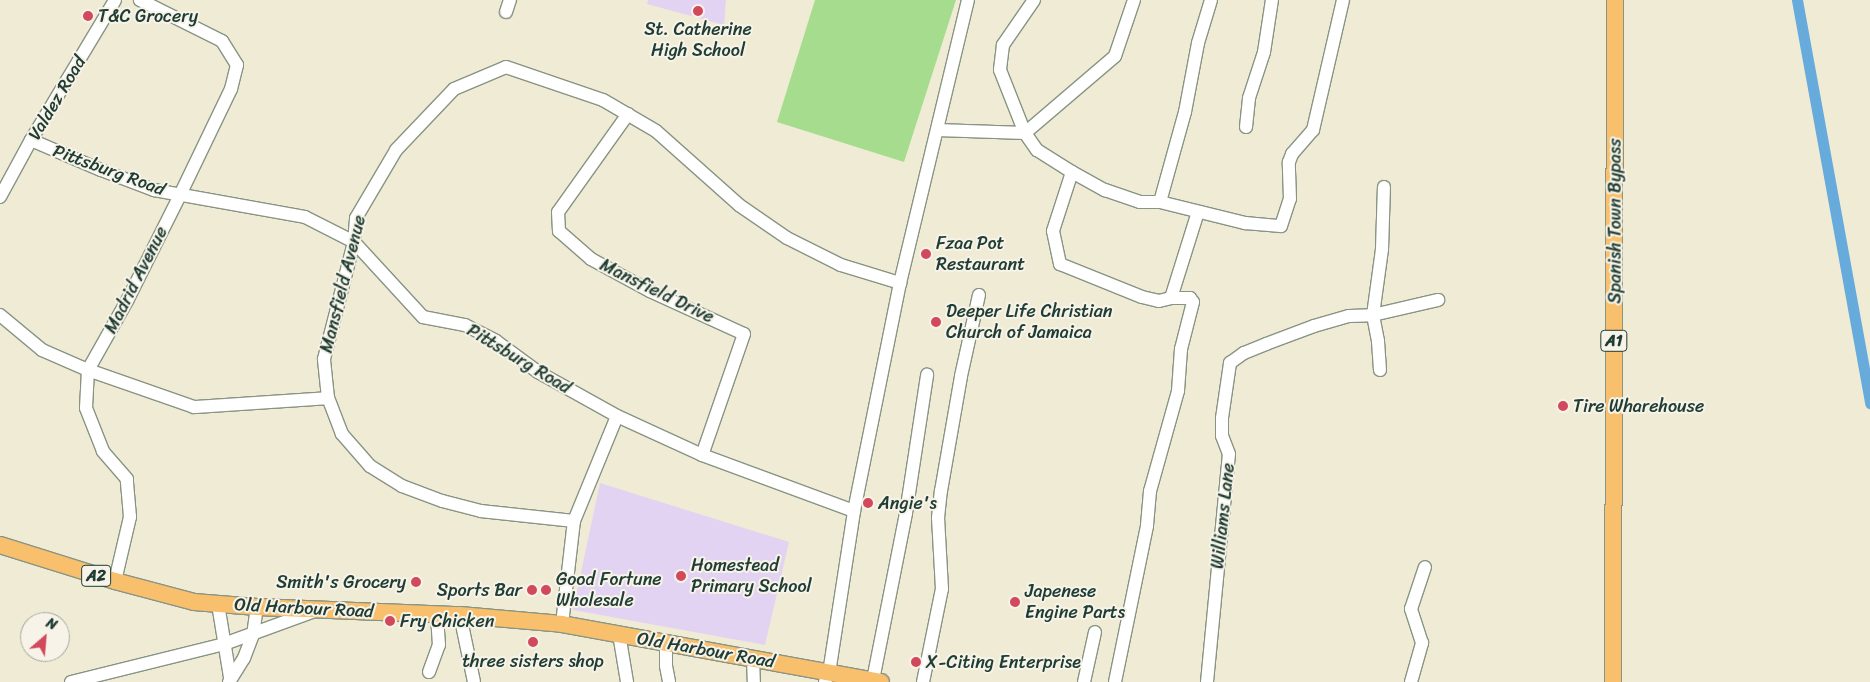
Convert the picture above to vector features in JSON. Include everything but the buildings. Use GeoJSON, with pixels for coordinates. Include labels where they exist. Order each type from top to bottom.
{"type":"FeatureCollection","features":[{"type":"Feature","properties":{"kind":"main road","name":"Spanish Town Bypass"},"geometry":{"type":"LineString","coordinates":[[1613,682],[1615,0]]}},
{"type":"Feature","properties":{"kind":"main road","name":"Old Harbour Road"},"geometry":{"type":"LineString","coordinates":[[0,545],[115,582],[169,597],[258,607],[460,615],[562,624],[753,658],[827,677],[877,681]]}},
{"type":"Feature","properties":{"kind":"street","name":"Valdez Road"},"geometry":{"type":"LineString","coordinates":[[0,197],[31,140],[115,0]]}},
{"type":"Feature","properties":{"kind":"street","name":"Madrid Avenue"},"geometry":{"type":"LineString","coordinates":[[115,582],[130,517],[126,479],[103,450],[86,408],[88,370],[128,299],[180,195],[231,89],[237,65],[222,41],[140,0]]}},
{"type":"Feature","properties":{"kind":"street"},"geometry":{"type":"LineString","coordinates":[[827,677],[854,511],[900,284],[968,0]]}},
{"type":"Feature","properties":{"kind":"street"},"geometry":{"type":"LineString","coordinates":[[1034,0],[1003,45],[1000,70],[1025,133],[1037,150],[1105,190],[1140,202],[1160,202],[1246,223],[1281,226],[1290,198],[1289,162],[1292,154],[1313,130],[1343,0]]}},
{"type":"Feature","properties":{"kind":"street"},"geometry":{"type":"LineString","coordinates":[[937,130],[1025,133],[1115,56],[1134,0]]}},
{"type":"Feature","properties":{"kind":"street"},"geometry":{"type":"LineString","coordinates":[[1160,202],[1185,112],[1198,43],[1211,0]]}},
{"type":"Feature","properties":{"kind":"street"},"geometry":{"type":"LineString","coordinates":[[1246,127],[1250,98],[1264,52],[1272,0]]}},
{"type":"Feature","properties":{"kind":"street","name":"Mansfield Avenue"},"geometry":{"type":"LineString","coordinates":[[574,521],[481,511],[442,501],[402,486],[370,466],[342,434],[328,398],[324,359],[354,242],[356,218],[396,150],[454,89],[506,67],[603,100],[656,130],[739,205],[787,238],[841,265],[900,284]]}},
{"type":"Feature","properties":{"kind":"street","name":"Mansfield Drive"},"geometry":{"type":"LineString","coordinates":[[628,114],[558,212],[558,231],[591,259],[641,287],[744,334],[702,455]]}},
{"type":"Feature","properties":{"kind":"street","name":"Pittsburg Road"},"geometry":{"type":"LineString","coordinates":[[31,140],[154,190],[305,217],[354,242],[423,317],[465,326],[496,341],[538,372],[617,416],[702,455],[854,511]]}},
{"type":"Feature","properties":{"kind":"street"},"geometry":{"type":"LineString","coordinates":[[1072,172],[1053,231],[1060,264],[1142,297],[1159,301],[1171,298],[1190,298],[1194,302],[1181,349],[1178,391],[1150,491],[1147,526],[1115,682]]}},
{"type":"Feature","properties":{"kind":"street"},"geometry":{"type":"LineString","coordinates":[[1380,370],[1378,341],[1373,315],[1382,250],[1384,187]]}},
{"type":"Feature","properties":{"kind":"street"},"geometry":{"type":"LineString","coordinates":[[1171,298],[1198,212]]}},
{"type":"Feature","properties":{"kind":"street"},"geometry":{"type":"LineString","coordinates":[[923,682],[942,589],[938,518],[941,491],[960,376],[978,295]]}},
{"type":"Feature","properties":{"kind":"street"},"geometry":{"type":"LineString","coordinates":[[1373,315],[1438,300]]}},
{"type":"Feature","properties":{"kind":"street"},"geometry":{"type":"LineString","coordinates":[[0,315],[42,350],[88,370],[194,407],[328,398]]}},
{"type":"Feature","properties":{"kind":"street","name":"Williams Lane"},"geometry":{"type":"LineString","coordinates":[[1207,682],[1229,454],[1222,436],[1222,418],[1230,363],[1244,353],[1314,326],[1349,316],[1373,315]]}},
{"type":"Feature","properties":{"kind":"street"},"geometry":{"type":"LineString","coordinates":[[877,681],[906,513],[927,375]]}},
{"type":"Feature","properties":{"kind":"street"},"geometry":{"type":"LineString","coordinates":[[562,624],[574,521],[617,416]]}},
{"type":"Feature","properties":{"kind":"street"},"geometry":{"type":"LineString","coordinates":[[1411,682],[1422,643],[1411,609],[1425,567]]}},
{"type":"Feature","properties":{"kind":"street"},"geometry":{"type":"LineString","coordinates":[[218,604],[229,679]]}},
{"type":"Feature","properties":{"kind":"street"},"geometry":{"type":"LineString","coordinates":[[229,679],[244,658],[253,635],[258,607]]}},
{"type":"Feature","properties":{"kind":"street"},"geometry":{"type":"LineString","coordinates":[[71,682],[224,644],[253,635],[319,609]]}},
{"type":"Feature","properties":{"kind":"street"},"geometry":{"type":"LineString","coordinates":[[429,672],[439,645],[437,614]]}},
{"type":"Feature","properties":{"kind":"street"},"geometry":{"type":"LineString","coordinates":[[460,615],[474,682]]}},
{"type":"Feature","properties":{"kind":"street"},"geometry":{"type":"LineString","coordinates":[[1084,682],[1095,632]]}},
{"type":"Feature","properties":{"kind":"street"},"geometry":{"type":"LineString","coordinates":[[619,634],[627,682]]}},
{"type":"Feature","properties":{"kind":"street"},"geometry":{"type":"LineString","coordinates":[[666,643],[666,666],[669,682]]}},
{"type":"Feature","properties":{"kind":"street"},"geometry":{"type":"LineString","coordinates":[[753,658],[754,682]]}},
{"type":"Feature","properties":{"kind":"shaded area","name":"St. Catherine High School"},"geometry":{"type":"Polygon","coordinates":[[[648,0],[726,0],[724,25],[647,4],[648,0]]]}},
{"type":"Feature","properties":{"kind":"shaded area","name":"Homestead Primary School"},"geometry":{"type":"Polygon","coordinates":[[[600,483],[789,542],[765,645],[573,610],[600,483]]]}},
{"type":"Feature","properties":{"kind":"green space"},"geometry":{"type":"Polygon","coordinates":[[[815,0],[956,0],[904,162],[777,122],[815,0]]]}},
{"type":"Feature","properties":{"kind":"waterway"},"geometry":{"type":"LineString","coordinates":[[1797,0],[1870,403]]}},
{"type":"Feature","properties":{"kind":"place","name":"St. Catherine High School"},"geometry":{"type":"Point","coordinates":[698,11]}},
{"type":"Feature","properties":{"kind":"place","name":"T&C Grocery"},"geometry":{"type":"Point","coordinates":[88,16]}},
{"type":"Feature","properties":{"kind":"place","name":"Fzaa Pot Restaurant"},"geometry":{"type":"Point","coordinates":[926,254]}},
{"type":"Feature","properties":{"kind":"place","name":"Deeper Life Christian Church of Jamaica"},"geometry":{"type":"Point","coordinates":[936,322]}},
{"type":"Feature","properties":{"kind":"place","name":"Tire Wharehouse"},"geometry":{"type":"Point","coordinates":[1563,406]}},
{"type":"Feature","properties":{"kind":"place","name":"Angie's"},"geometry":{"type":"Point","coordinates":[868,503]}},
{"type":"Feature","properties":{"kind":"place","name":"Homestead Primary School"},"geometry":{"type":"Point","coordinates":[681,576]}},
{"type":"Feature","properties":{"kind":"place","name":"Smith's Grocery"},"geometry":{"type":"Point","coordinates":[416,582]}},
{"type":"Feature","properties":{"kind":"place","name":"Sports Bar"},"geometry":{"type":"Point","coordinates":[532,590]}},
{"type":"Feature","properties":{"kind":"place","name":"Good Fortune Wholesale"},"geometry":{"type":"Point","coordinates":[546,590]}},
{"type":"Feature","properties":{"kind":"place","name":"Japenese Engine Parts"},"geometry":{"type":"Point","coordinates":[1015,602]}},
{"type":"Feature","properties":{"kind":"place","name":"Fry Chicken"},"geometry":{"type":"Point","coordinates":[390,621]}},
{"type":"Feature","properties":{"kind":"place","name":"three sisters shop"},"geometry":{"type":"Point","coordinates":[533,642]}},
{"type":"Feature","properties":{"kind":"place","name":"X-Citing Enterprise"},"geometry":{"type":"Point","coordinates":[916,662]}}]}
